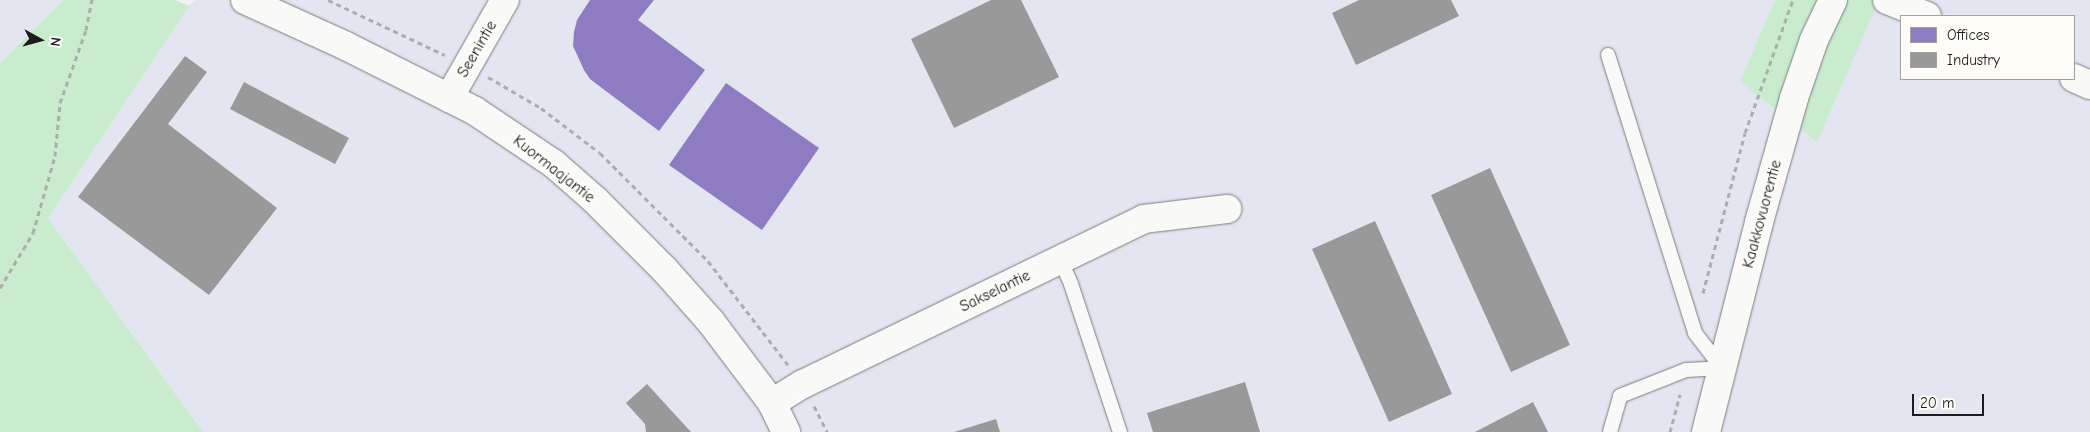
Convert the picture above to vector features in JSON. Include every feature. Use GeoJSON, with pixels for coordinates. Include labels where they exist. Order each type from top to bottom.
{"type":"FeatureCollection","features":[{"type":"Feature","properties":{"kind":"street","name":"Kuormaajantie"},"geometry":{"type":"LineString","coordinates":[[244,0],[475,110],[554,164],[595,200],[664,268],[711,322],[772,403],[786,432]]}},
{"type":"Feature","properties":{"kind":"street","name":"Seenintie"},"geometry":{"type":"LineString","coordinates":[[450,98],[505,0]]}},
{"type":"Feature","properties":{"kind":"street","name":"Kaakkovuorentie"},"geometry":{"type":"LineString","coordinates":[[1706,432],[1759,222],[1794,98],[1814,40],[1832,0]]}},
{"type":"Feature","properties":{"kind":"street"},"geometry":{"type":"LineString","coordinates":[[1886,0],[1924,15]]}},
{"type":"Feature","properties":{"kind":"street"},"geometry":{"type":"LineString","coordinates":[[2075,78],[2090,85]]}},
{"type":"Feature","properties":{"kind":"street","name":"Sakselantie"},"geometry":{"type":"LineString","coordinates":[[772,403],[803,384],[1144,219],[1226,208]]}},
{"type":"Feature","properties":{"kind":"lane"},"geometry":{"type":"LineString","coordinates":[[1608,55],[1695,333],[1722,368]]}},
{"type":"Feature","properties":{"kind":"lane"},"geometry":{"type":"LineString","coordinates":[[1060,260],[1071,284],[1120,432]]}},
{"type":"Feature","properties":{"kind":"lane"},"geometry":{"type":"LineString","coordinates":[[1610,432],[1620,396],[1686,370],[1722,368]]}},
{"type":"Feature","properties":{"kind":"path"},"geometry":{"type":"LineString","coordinates":[[0,288],[34,233],[55,156],[60,103],[86,30],[92,0]]}},
{"type":"Feature","properties":{"kind":"path"},"geometry":{"type":"LineString","coordinates":[[1703,296],[1745,133],[1793,0]]}},
{"type":"Feature","properties":{"kind":"path"},"geometry":{"type":"LineString","coordinates":[[1670,432],[1686,370]]}},
{"type":"Feature","properties":{"kind":"shaded area"},"geometry":{"type":"Polygon","coordinates":[[[0,0],[63,0],[0,63],[0,0]]]}},
{"type":"Feature","properties":{"kind":"shaded area"},"geometry":{"type":"Polygon","coordinates":[[[196,0],[1775,0],[1740,81],[1879,0],[2090,0],[2090,432],[203,432],[48,218],[188,6],[196,0]]]}},
{"type":"Feature","properties":{"kind":"green space"},"geometry":{"type":"Polygon","coordinates":[[[63,0],[175,0],[189,6],[48,218],[203,432],[0,432],[0,63],[63,0]]]}},
{"type":"Feature","properties":{"kind":"green space"},"geometry":{"type":"Polygon","coordinates":[[[1775,0],[1879,0],[1817,142],[1740,81],[1775,0]]]}},
{"type":"Feature","properties":{"kind":"building: Offices"},"geometry":{"type":"Polygon","coordinates":[[[590,0],[654,0],[638,20],[705,70],[659,131],[590,79],[584,70],[573,46],[574,32],[577,20],[590,0]]]}},
{"type":"Feature","properties":{"kind":"building: Offices"},"geometry":{"type":"Polygon","coordinates":[[[726,83],[819,148],[762,230],[669,165],[726,83]]]}},
{"type":"Feature","properties":{"kind":"building: Industry"},"geometry":{"type":"Polygon","coordinates":[[[991,0],[1021,0],[1059,77],[954,128],[911,39],[991,0]]]}},
{"type":"Feature","properties":{"kind":"building: Industry"},"geometry":{"type":"Polygon","coordinates":[[[1359,0],[1451,0],[1459,16],[1356,65],[1332,13],[1359,0]]]}},
{"type":"Feature","properties":{"kind":"building: Industry"},"geometry":{"type":"Polygon","coordinates":[[[185,56],[207,72],[168,124],[277,208],[209,295],[78,197],[185,56]]]}},
{"type":"Feature","properties":{"kind":"building: Industry"},"geometry":{"type":"Polygon","coordinates":[[[244,82],[349,138],[335,164],[230,109],[244,82]]]}},
{"type":"Feature","properties":{"kind":"building: Industry"},"geometry":{"type":"Polygon","coordinates":[[[1490,168],[1570,345],[1511,372],[1431,195],[1490,168]]]}},
{"type":"Feature","properties":{"kind":"building: Industry"},"geometry":{"type":"Polygon","coordinates":[[[1375,221],[1452,394],[1389,422],[1312,249],[1375,221]]]}},
{"type":"Feature","properties":{"kind":"building: Industry"},"geometry":{"type":"Polygon","coordinates":[[[1245,382],[1260,432],[1153,432],[1147,413],[1245,382]]]}},
{"type":"Feature","properties":{"kind":"building: Industry"},"geometry":{"type":"Polygon","coordinates":[[[647,384],[691,432],[646,432],[645,424],[626,403],[647,384]]]}},
{"type":"Feature","properties":{"kind":"building: Industry"},"geometry":{"type":"Polygon","coordinates":[[[1533,402],[1548,432],[1475,432],[1533,402]]]}},
{"type":"Feature","properties":{"kind":"building: Industry"},"geometry":{"type":"Polygon","coordinates":[[[996,419],[1000,432],[954,432],[996,419]]]}}]}
